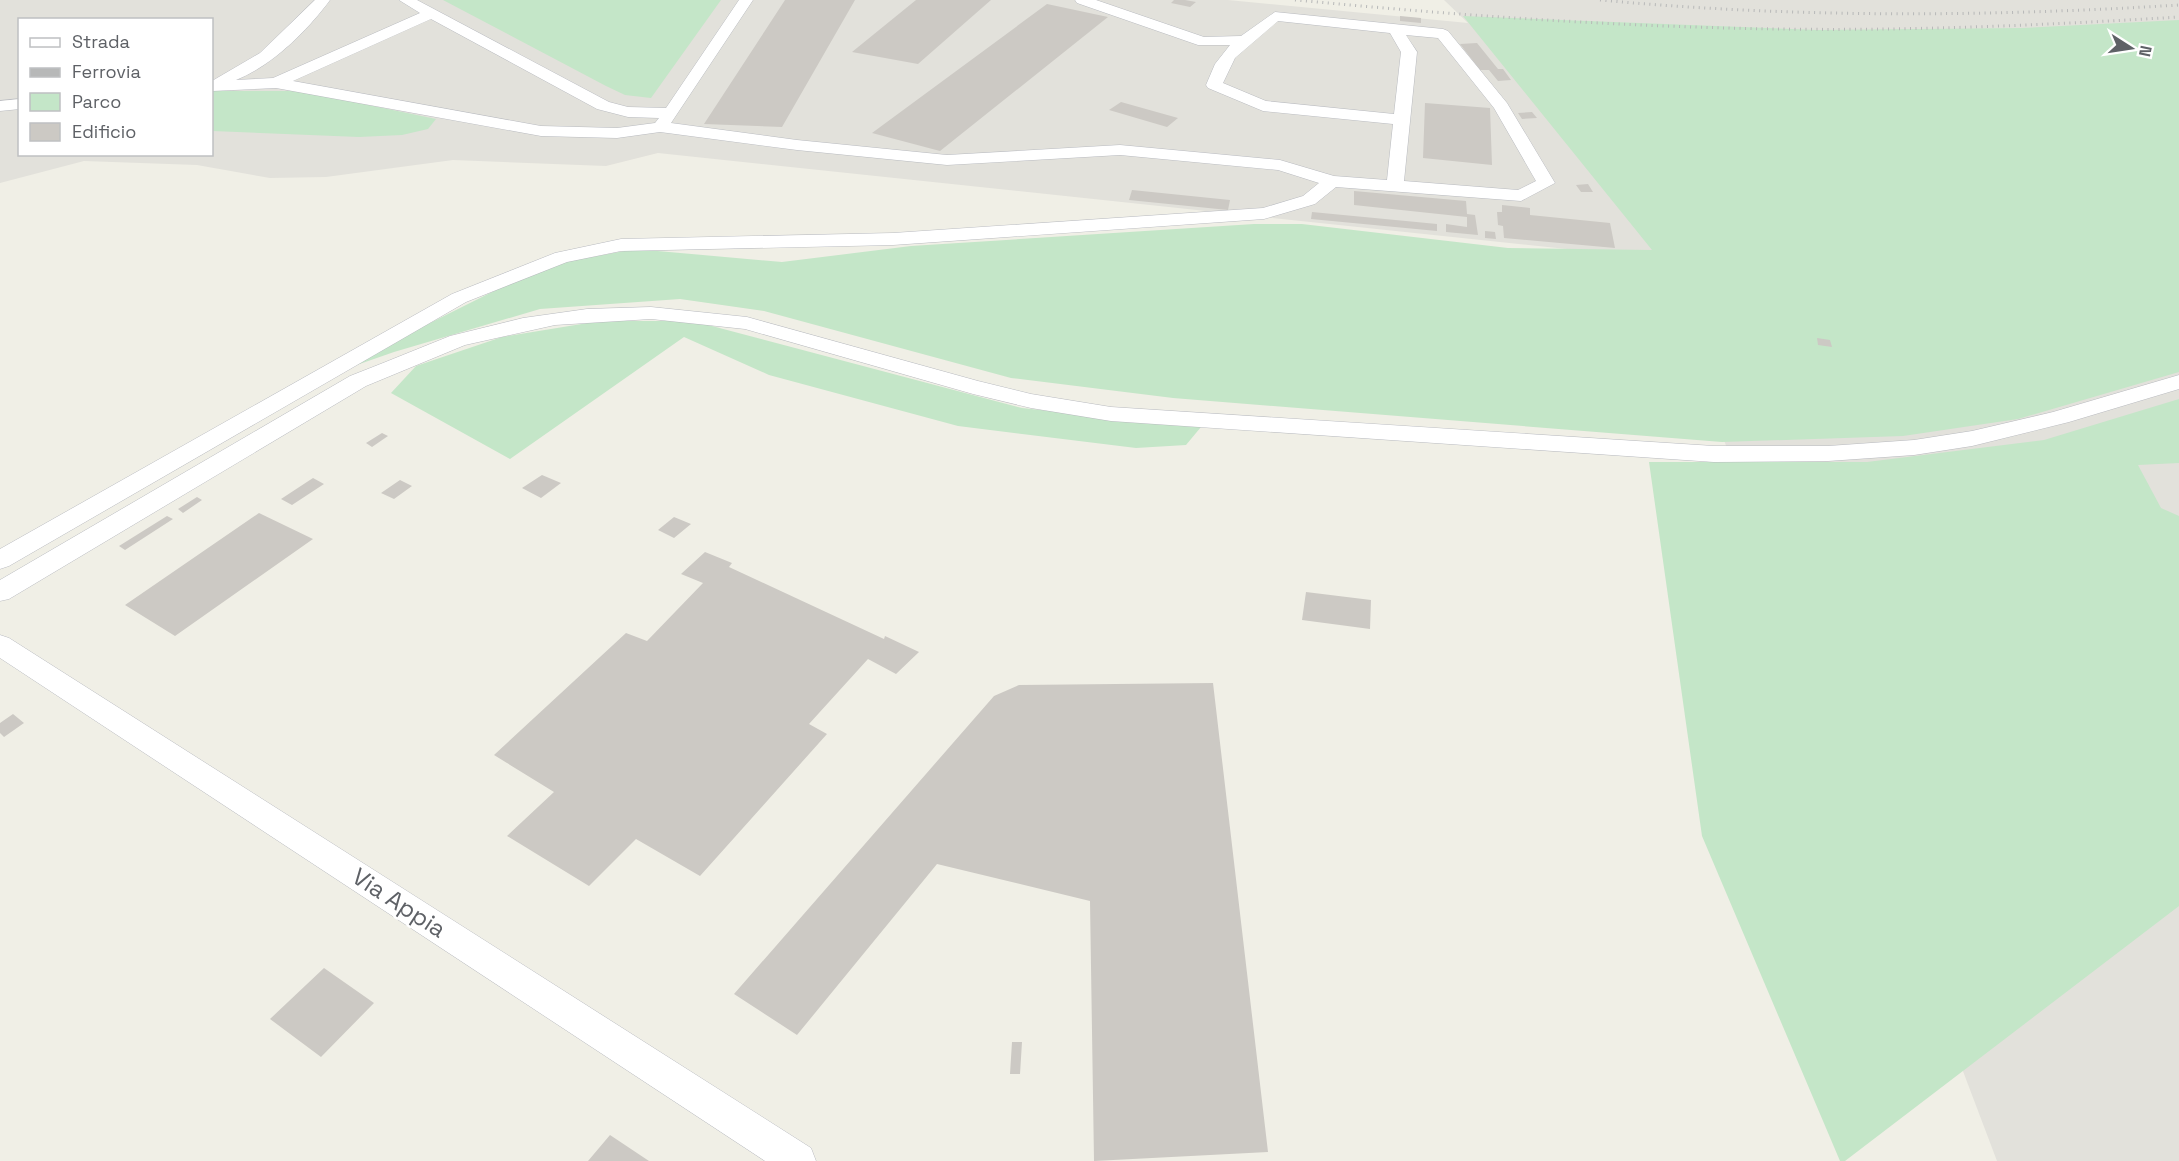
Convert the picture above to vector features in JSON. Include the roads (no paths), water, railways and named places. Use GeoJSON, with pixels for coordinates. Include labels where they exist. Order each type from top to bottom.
{"type":"FeatureCollection","features":[{"type":"Feature","properties":{"kind":"street"},"geometry":{"type":"LineString","coordinates":[[213,85],[252,68],[272,52],[323,0]]}},
{"type":"Feature","properties":{"kind":"street"},"geometry":{"type":"LineString","coordinates":[[406,0],[603,106],[797,145],[947,160],[1120,150],[1280,165],[1332,181],[1521,196],[1546,183],[1501,106],[1443,34],[1275,16],[1245,40],[1216,69],[1214,85],[1263,106],[1401,120]]}},
{"type":"Feature","properties":{"kind":"street"},"geometry":{"type":"LineString","coordinates":[[213,85],[276,83],[541,131],[617,133],[665,120],[746,0]]}},
{"type":"Feature","properties":{"kind":"street"},"geometry":{"type":"LineString","coordinates":[[1082,0],[1203,42],[1245,40]]}},
{"type":"Feature","properties":{"kind":"street"},"geometry":{"type":"LineString","coordinates":[[276,83],[431,14]]}},
{"type":"Feature","properties":{"kind":"street"},"geometry":{"type":"LineString","coordinates":[[1395,28],[1409,52],[1395,186]]}},
{"type":"Feature","properties":{"kind":"street"},"geometry":{"type":"LineString","coordinates":[[0,106],[18,104]]}},
{"type":"Feature","properties":{"kind":"street"},"geometry":{"type":"LineString","coordinates":[[0,560],[459,298],[519,272],[562,257],[621,244],[893,239],[1264,213],[1309,200],[1332,181]]}},
{"type":"Feature","properties":{"kind":"street"},"geometry":{"type":"LineString","coordinates":[[0,592],[358,381],[416,357],[490,332],[615,313],[712,316],[747,323],[973,387],[1031,401],[1111,414],[1714,454],[1822,453],[1940,445],[1998,434],[2179,382]]}},
{"type":"Feature","properties":{"kind":"street","name":"Via Appia"},"geometry":{"type":"LineString","coordinates":[[0,645],[798,1161]]}},
{"type":"Feature","properties":{"kind":"railway"},"geometry":{"type":"LineString","coordinates":[[1295,0],[1537,19],[1659,26],[1780,29],[1980,27],[2179,17]]}},
{"type":"Feature","properties":{"kind":"railway"},"geometry":{"type":"LineString","coordinates":[[1600,0],[1745,10],[1889,14],[2034,12],[2179,5]]}}]}
